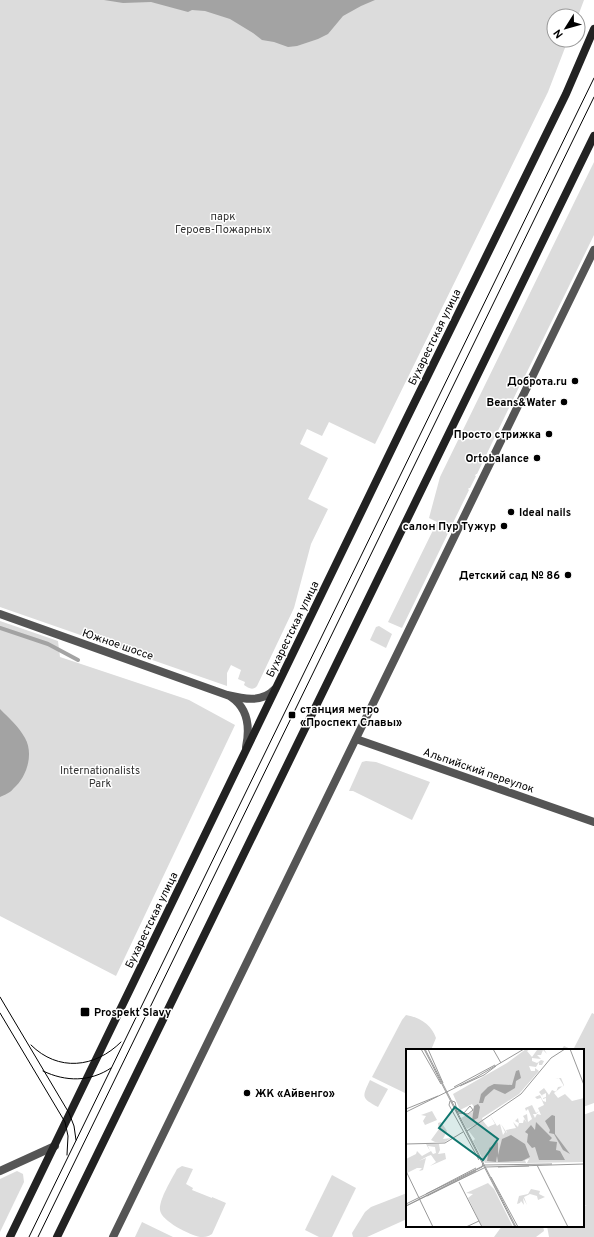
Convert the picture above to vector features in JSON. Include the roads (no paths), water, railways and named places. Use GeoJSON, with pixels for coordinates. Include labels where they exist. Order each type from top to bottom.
{"type":"FeatureCollection","features":[{"type":"Feature","properties":{"kind":"main road","name":"Бухарестская улица"},"geometry":{"type":"LineString","coordinates":[[10,1237],[244,752],[566,94],[594,29]]}},
{"type":"Feature","properties":{"kind":"main road"},"geometry":{"type":"LineString","coordinates":[[57,1237],[594,136]]}},
{"type":"Feature","properties":{"kind":"street"},"geometry":{"type":"LineString","coordinates":[[113,1237],[594,250]]}},
{"type":"Feature","properties":{"kind":"street","name":"Южное шоссе"},"geometry":{"type":"LineString","coordinates":[[0,614],[229,695],[246,699],[257,699],[267,696],[275,689]]}},
{"type":"Feature","properties":{"kind":"street","name":"Южное шоссе"},"geometry":{"type":"LineString","coordinates":[[229,695],[238,702],[247,716],[248,731],[244,752]]}},
{"type":"Feature","properties":{"kind":"street","name":"Альпийский переулок"},"geometry":{"type":"LineString","coordinates":[[356,739],[594,822]]}},
{"type":"Feature","properties":{"kind":"street"},"geometry":{"type":"LineString","coordinates":[[0,1171],[55,1146]]}},
{"type":"Feature","properties":{"kind":"waterway"},"geometry":{"type":"LineString","coordinates":[[0,628],[48,644],[78,660]]}},
{"type":"Feature","properties":{"kind":"tram line"},"geometry":{"type":"LineString","coordinates":[[29,1237],[594,78]]}},
{"type":"Feature","properties":{"kind":"tram line"},"geometry":{"type":"LineString","coordinates":[[38,1237],[594,97]]}},
{"type":"Feature","properties":{"kind":"tram line"},"geometry":{"type":"LineString","coordinates":[[0,997],[69,1113],[74,1126],[76,1140]]}},
{"type":"Feature","properties":{"kind":"tram line"},"geometry":{"type":"LineString","coordinates":[[0,1013],[65,1122],[68,1136],[67,1155]]}},
{"type":"Feature","properties":{"kind":"tram line"},"geometry":{"type":"LineString","coordinates":[[31,1045],[42,1054],[53,1060],[64,1063],[76,1063],[100,1057],[111,1051],[121,1042]]}},
{"type":"Feature","properties":{"kind":"tram line"},"geometry":{"type":"LineString","coordinates":[[43,1071],[60,1077],[78,1079],[95,1076],[111,1068]]}},
{"type":"Feature","properties":{"kind":"place","name":"Доброта.ru"},"geometry":{"type":"Point","coordinates":[575,381]}},
{"type":"Feature","properties":{"kind":"place","name":"Beans&Water"},"geometry":{"type":"Point","coordinates":[564,402]}},
{"type":"Feature","properties":{"kind":"place","name":"Просто стрижка"},"geometry":{"type":"Point","coordinates":[549,434]}},
{"type":"Feature","properties":{"kind":"place","name":"Ortobalance"},"geometry":{"type":"Point","coordinates":[537,458]}},
{"type":"Feature","properties":{"kind":"place","name":"Ideal nails"},"geometry":{"type":"Point","coordinates":[511,512]}},
{"type":"Feature","properties":{"kind":"place","name":"салон Пур Тужур"},"geometry":{"type":"Point","coordinates":[504,526]}},
{"type":"Feature","properties":{"kind":"place","name":"Детский сад № 86"},"geometry":{"type":"Point","coordinates":[568,575]}},
{"type":"Feature","properties":{"kind":"place","name":"станция метро «Проспект Славы»"},"geometry":{"type":"Point","coordinates":[292,715]}},
{"type":"Feature","properties":{"kind":"place","name":"Prospekt Slavy"},"geometry":{"type":"Point","coordinates":[85,1012]}},
{"type":"Feature","properties":{"kind":"place","name":"ЖК «Айвенго»"},"geometry":{"type":"Point","coordinates":[247,1093]}},
{"type":"Feature","properties":{"kind":"park label","name":"парк Героев-Пожарных"},"geometry":{"type":"Point","coordinates":[223,222]}},
{"type":"Feature","properties":{"kind":"park label","name":"Internationalists Park"},"geometry":{"type":"Point","coordinates":[100,776]}}]}
